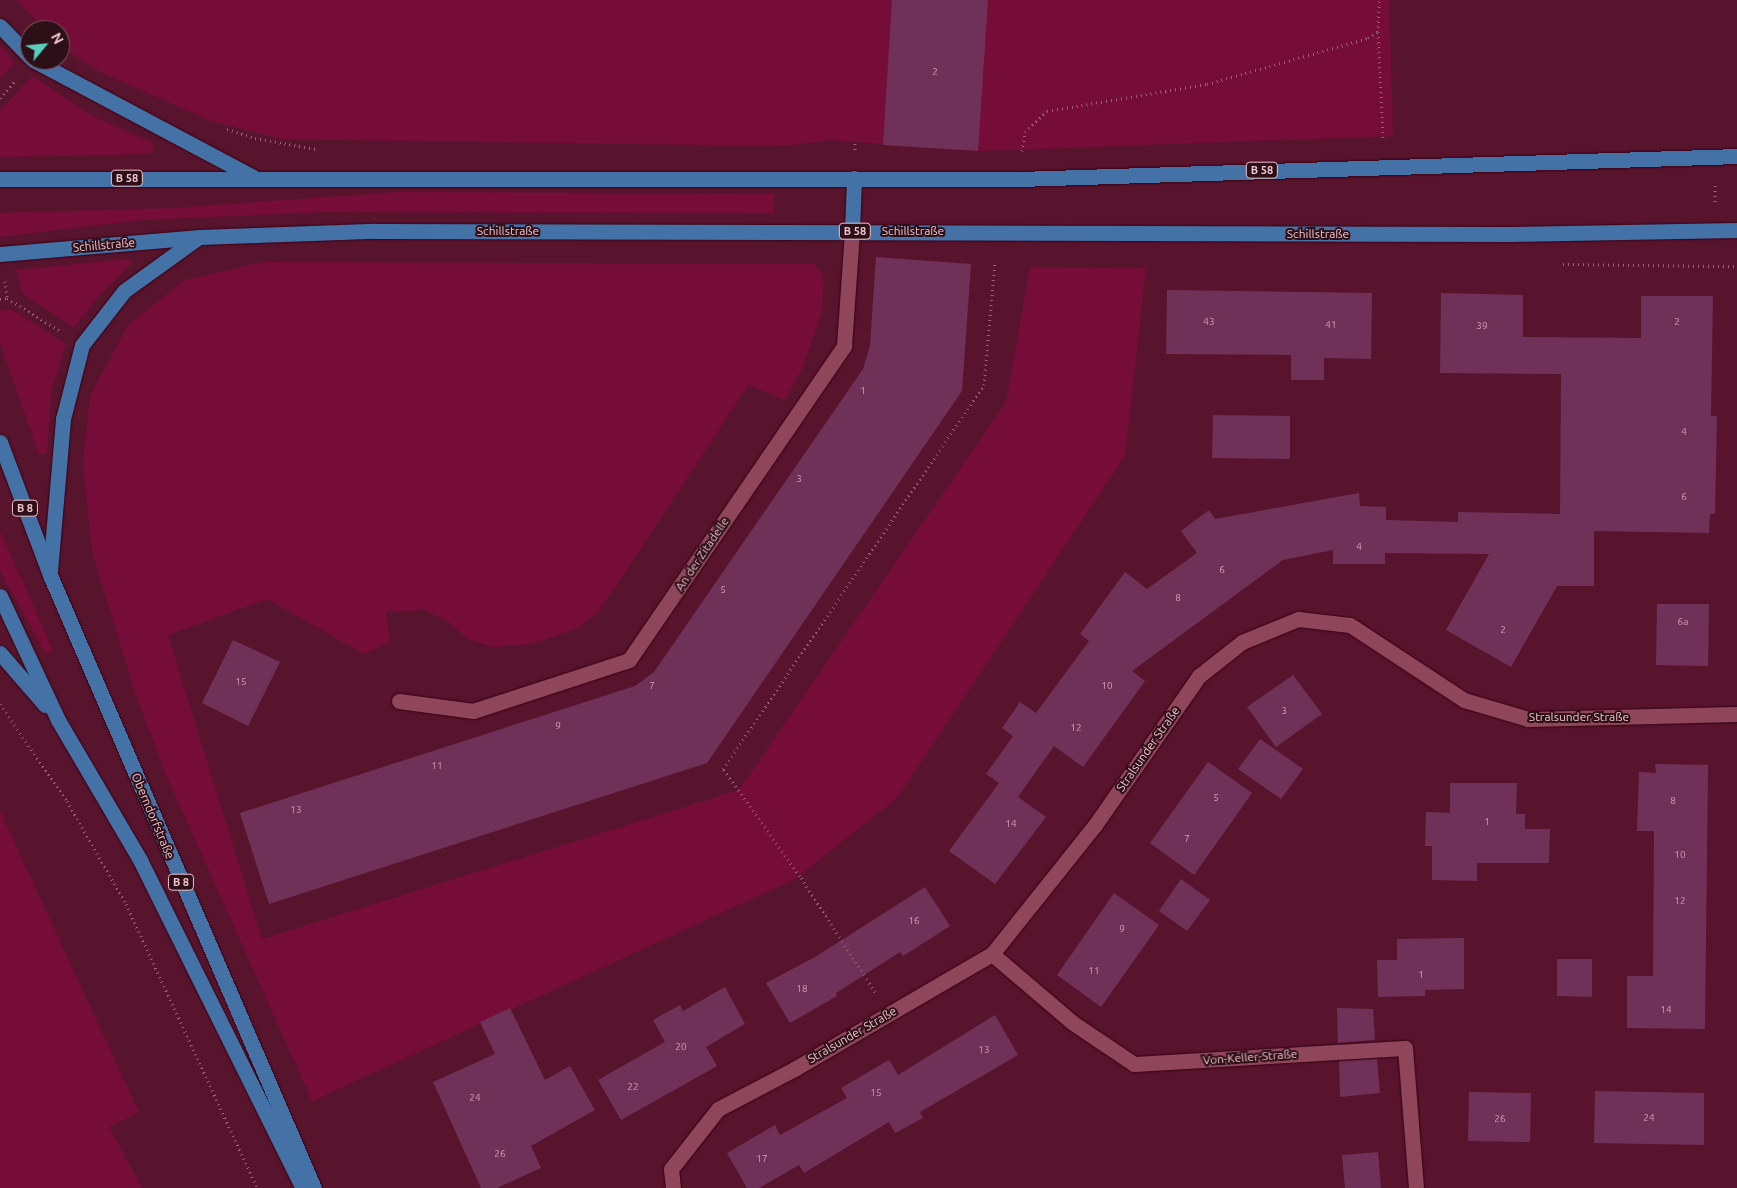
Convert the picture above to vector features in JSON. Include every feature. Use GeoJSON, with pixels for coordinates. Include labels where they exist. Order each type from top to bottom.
{"type":"FeatureCollection","features":[{"type":"Feature","properties":{"kind":"main road"},"geometry":{"type":"LineString","coordinates":[[0,26],[20,47]]}},
{"type":"Feature","properties":{"kind":"main road"},"geometry":{"type":"LineString","coordinates":[[52,70],[254,178]]}},
{"type":"Feature","properties":{"kind":"main road","name":"B 58"},"geometry":{"type":"LineString","coordinates":[[0,179],[1019,179],[1737,156]]}},
{"type":"Feature","properties":{"kind":"main road"},"geometry":{"type":"LineString","coordinates":[[852,231],[854,178]]}},
{"type":"Feature","properties":{"kind":"main road","name":"Schillstraße"},"geometry":{"type":"LineString","coordinates":[[0,254],[199,237],[375,231],[1510,234],[1737,230]]}},
{"type":"Feature","properties":{"kind":"main road"},"geometry":{"type":"LineString","coordinates":[[50,575],[63,419],[82,345],[124,291],[199,237]]}},
{"type":"Feature","properties":{"kind":"main road","name":"Oberndorfstraße"},"geometry":{"type":"LineString","coordinates":[[0,442],[50,575],[314,1188]]}},
{"type":"Feature","properties":{"kind":"main road","name":"B 8"},"geometry":{"type":"LineString","coordinates":[[0,596],[58,720],[140,860],[303,1188]]}},
{"type":"Feature","properties":{"kind":"main road","name":"B 8"},"geometry":{"type":"LineString","coordinates":[[0,654],[58,720]]}},
{"type":"Feature","properties":{"kind":"street","name":"An der Zitadelle"},"geometry":{"type":"LineString","coordinates":[[399,701],[473,711],[629,660],[844,346],[852,231]]}},
{"type":"Feature","properties":{"kind":"street","name":"Stralsunder Straße"},"geometry":{"type":"LineString","coordinates":[[673,1188],[671,1170],[718,1109],[992,954],[1095,825],[1199,676],[1242,642],[1298,619],[1350,625],[1464,700],[1528,719],[1737,714]]}},
{"type":"Feature","properties":{"kind":"street","name":"Von-Keller-Straße"},"geometry":{"type":"LineString","coordinates":[[992,954],[1073,1024],[1134,1064],[1405,1048],[1416,1188]]}},
{"type":"Feature","properties":{"kind":"path"},"geometry":{"type":"LineString","coordinates":[[1379,0],[1378,32],[1385,166]]}},
{"type":"Feature","properties":{"kind":"path"},"geometry":{"type":"LineString","coordinates":[[1019,179],[1025,132],[1047,111],[1207,84],[1279,66],[1378,32]]}},
{"type":"Feature","properties":{"kind":"path"},"geometry":{"type":"LineString","coordinates":[[219,127],[255,138],[320,150]]}},
{"type":"Feature","properties":{"kind":"path"},"geometry":{"type":"LineString","coordinates":[[1715,156],[1716,266]]}},
{"type":"Feature","properties":{"kind":"path"},"geometry":{"type":"LineString","coordinates":[[888,1014],[800,876],[723,769],[984,385],[998,232]]}},
{"type":"Feature","properties":{"kind":"path"},"geometry":{"type":"LineString","coordinates":[[0,299],[7,298],[82,345]]}},
{"type":"Feature","properties":{"kind":"path"},"geometry":{"type":"LineString","coordinates":[[0,704],[67,801],[126,904],[258,1188]]}},
{"type":"Feature","properties":{"kind":"shaded area"},"geometry":{"type":"Polygon","coordinates":[[[17,0],[1389,0],[1393,136],[978,151],[830,140],[786,146],[282,139],[211,121],[100,72],[70,52],[70,20],[36,20],[17,0]]]}},
{"type":"Feature","properties":{"kind":"shaded area"},"geometry":{"type":"Polygon","coordinates":[[[0,46],[15,62],[0,79],[0,46]]]}},
{"type":"Feature","properties":{"kind":"shaded area"},"geometry":{"type":"Polygon","coordinates":[[[32,76],[91,115],[152,143],[154,149],[149,154],[0,157],[0,111],[32,76]]]}},
{"type":"Feature","properties":{"kind":"shaded area"},"geometry":{"type":"Polygon","coordinates":[[[400,192],[774,194],[774,213],[324,212],[141,220],[0,237],[0,213],[173,208],[400,192]]]}},
{"type":"Feature","properties":{"kind":"shaded area"},"geometry":{"type":"Polygon","coordinates":[[[129,259],[132,263],[96,299],[74,328],[22,293],[16,270],[129,259]]]}},
{"type":"Feature","properties":{"kind":"shaded area"},"geometry":{"type":"Polygon","coordinates":[[[264,262],[814,264],[824,276],[822,312],[804,365],[785,400],[748,385],[617,585],[595,615],[576,629],[531,644],[493,647],[468,639],[450,623],[425,610],[386,612],[390,642],[364,654],[267,599],[168,635],[262,939],[739,790],[1006,402],[1030,267],[1146,268],[1125,456],[898,797],[795,879],[312,1101],[165,772],[136,695],[92,552],[83,464],[90,396],[128,325],[185,280],[264,262]]]}},
{"type":"Feature","properties":{"kind":"shaded area"},"geometry":{"type":"Polygon","coordinates":[[[11,309],[66,344],[51,391],[47,454],[39,454],[0,343],[0,310],[11,309]]]}},
{"type":"Feature","properties":{"kind":"shaded area"},"geometry":{"type":"Polygon","coordinates":[[[0,531],[53,650],[46,654],[0,571],[0,531]]]}},
{"type":"Feature","properties":{"kind":"shaded area"},"geometry":{"type":"Polygon","coordinates":[[[0,811],[139,1112],[109,1127],[142,1188],[0,1188],[0,811]]]}},
{"type":"Feature","properties":{"kind":"building"},"geometry":{"type":"Polygon","coordinates":[[[892,0],[988,0],[978,151],[883,145],[892,0]]]}},
{"type":"Feature","properties":{"kind":"building"},"geometry":{"type":"Polygon","coordinates":[[[876,257],[971,264],[962,391],[707,763],[269,904],[240,813],[635,686],[654,672],[863,369],[870,346],[876,257]]]}},
{"type":"Feature","properties":{"kind":"building"},"geometry":{"type":"Polygon","coordinates":[[[1167,290],[1372,293],[1371,359],[1324,358],[1324,380],[1291,380],[1291,355],[1166,354],[1167,290]]]}},
{"type":"Feature","properties":{"kind":"building"},"geometry":{"type":"Polygon","coordinates":[[[1441,293],[1523,295],[1523,337],[1641,338],[1641,296],[1713,296],[1711,416],[1717,416],[1715,514],[1710,514],[1709,533],[1594,531],[1594,586],[1557,586],[1511,667],[1446,630],[1489,554],[1385,553],[1385,564],[1333,564],[1333,550],[1283,560],[1132,671],[1145,681],[1083,767],[1054,746],[1018,797],[1046,817],[995,884],[949,851],[999,783],[986,774],[1013,736],[1002,728],[1020,702],[1036,713],[1089,641],[1080,634],[1125,572],[1147,589],[1197,553],[1181,531],[1209,510],[1215,519],[1359,493],[1360,506],[1386,507],[1386,520],[1458,522],[1458,512],[1560,514],[1561,374],[1440,373],[1441,293]]]}},
{"type":"Feature","properties":{"kind":"building"},"geometry":{"type":"Polygon","coordinates":[[[1213,415],[1290,416],[1290,459],[1212,458],[1213,415]]]}},
{"type":"Feature","properties":{"kind":"building"},"geometry":{"type":"Polygon","coordinates":[[[1657,604],[1709,604],[1708,666],[1656,665],[1657,604]]]}},
{"type":"Feature","properties":{"kind":"building"},"geometry":{"type":"Polygon","coordinates":[[[233,640],[280,662],[248,726],[202,703],[233,640]]]}},
{"type":"Feature","properties":{"kind":"building"},"geometry":{"type":"Polygon","coordinates":[[[1293,675],[1322,714],[1276,747],[1247,707],[1293,675]]]}},
{"type":"Feature","properties":{"kind":"building"},"geometry":{"type":"Polygon","coordinates":[[[1260,739],[1303,769],[1281,799],[1238,769],[1260,739]]]}},
{"type":"Feature","properties":{"kind":"building"},"geometry":{"type":"Polygon","coordinates":[[[1208,762],[1252,793],[1194,875],[1150,843],[1208,762]]]}},
{"type":"Feature","properties":{"kind":"building"},"geometry":{"type":"Polygon","coordinates":[[[1655,764],[1708,765],[1705,1029],[1627,1028],[1627,976],[1653,976],[1654,831],[1637,831],[1639,772],[1656,773],[1655,764]]]}},
{"type":"Feature","properties":{"kind":"building"},"geometry":{"type":"Polygon","coordinates":[[[1450,783],[1517,783],[1516,814],[1525,814],[1525,829],[1550,829],[1549,863],[1477,863],[1477,881],[1432,880],[1432,846],[1425,846],[1426,812],[1450,813],[1450,783]]]}},
{"type":"Feature","properties":{"kind":"building"},"geometry":{"type":"Polygon","coordinates":[[[1181,879],[1210,900],[1187,931],[1159,911],[1181,879]]]}},
{"type":"Feature","properties":{"kind":"building"},"geometry":{"type":"Polygon","coordinates":[[[925,887],[950,926],[903,956],[900,952],[836,993],[837,996],[790,1023],[766,983],[815,957],[925,887]]]}},
{"type":"Feature","properties":{"kind":"building"},"geometry":{"type":"Polygon","coordinates":[[[1114,893],[1159,925],[1101,1007],[1057,975],[1114,893]]]}},
{"type":"Feature","properties":{"kind":"building"},"geometry":{"type":"Polygon","coordinates":[[[1464,938],[1464,989],[1425,990],[1425,996],[1378,997],[1377,960],[1397,960],[1397,939],[1464,938]]]}},
{"type":"Feature","properties":{"kind":"building"},"geometry":{"type":"Polygon","coordinates":[[[1557,959],[1592,959],[1592,997],[1557,996],[1557,959]]]}},
{"type":"Feature","properties":{"kind":"building"},"geometry":{"type":"Polygon","coordinates":[[[725,987],[745,1024],[706,1047],[717,1066],[621,1120],[598,1080],[665,1042],[653,1020],[680,1005],[683,1011],[725,987]]]}},
{"type":"Feature","properties":{"kind":"building"},"geometry":{"type":"Polygon","coordinates":[[[510,1008],[545,1080],[570,1066],[595,1110],[531,1146],[541,1168],[497,1188],[481,1188],[433,1082],[495,1054],[480,1022],[510,1008]]]}},
{"type":"Feature","properties":{"kind":"building"},"geometry":{"type":"Polygon","coordinates":[[[1337,1008],[1373,1009],[1375,1040],[1338,1043],[1337,1008]]]}},
{"type":"Feature","properties":{"kind":"building"},"geometry":{"type":"Polygon","coordinates":[[[995,1015],[1018,1055],[920,1112],[923,1118],[895,1133],[889,1122],[804,1173],[799,1165],[759,1188],[747,1188],[727,1153],[775,1125],[780,1135],[847,1098],[841,1088],[889,1060],[898,1075],[995,1015]]]}},
{"type":"Feature","properties":{"kind":"building"},"geometry":{"type":"Polygon","coordinates":[[[1377,1059],[1380,1093],[1340,1097],[1339,1061],[1377,1059]]]}},
{"type":"Feature","properties":{"kind":"building"},"geometry":{"type":"Polygon","coordinates":[[[1595,1091],[1704,1093],[1704,1145],[1594,1143],[1595,1091]]]}},
{"type":"Feature","properties":{"kind":"building"},"geometry":{"type":"Polygon","coordinates":[[[1469,1092],[1531,1093],[1530,1142],[1468,1141],[1469,1092]]]}},
{"type":"Feature","properties":{"kind":"building"},"geometry":{"type":"Polygon","coordinates":[[[1378,1152],[1381,1188],[1345,1188],[1342,1155],[1378,1152]]]}}]}
